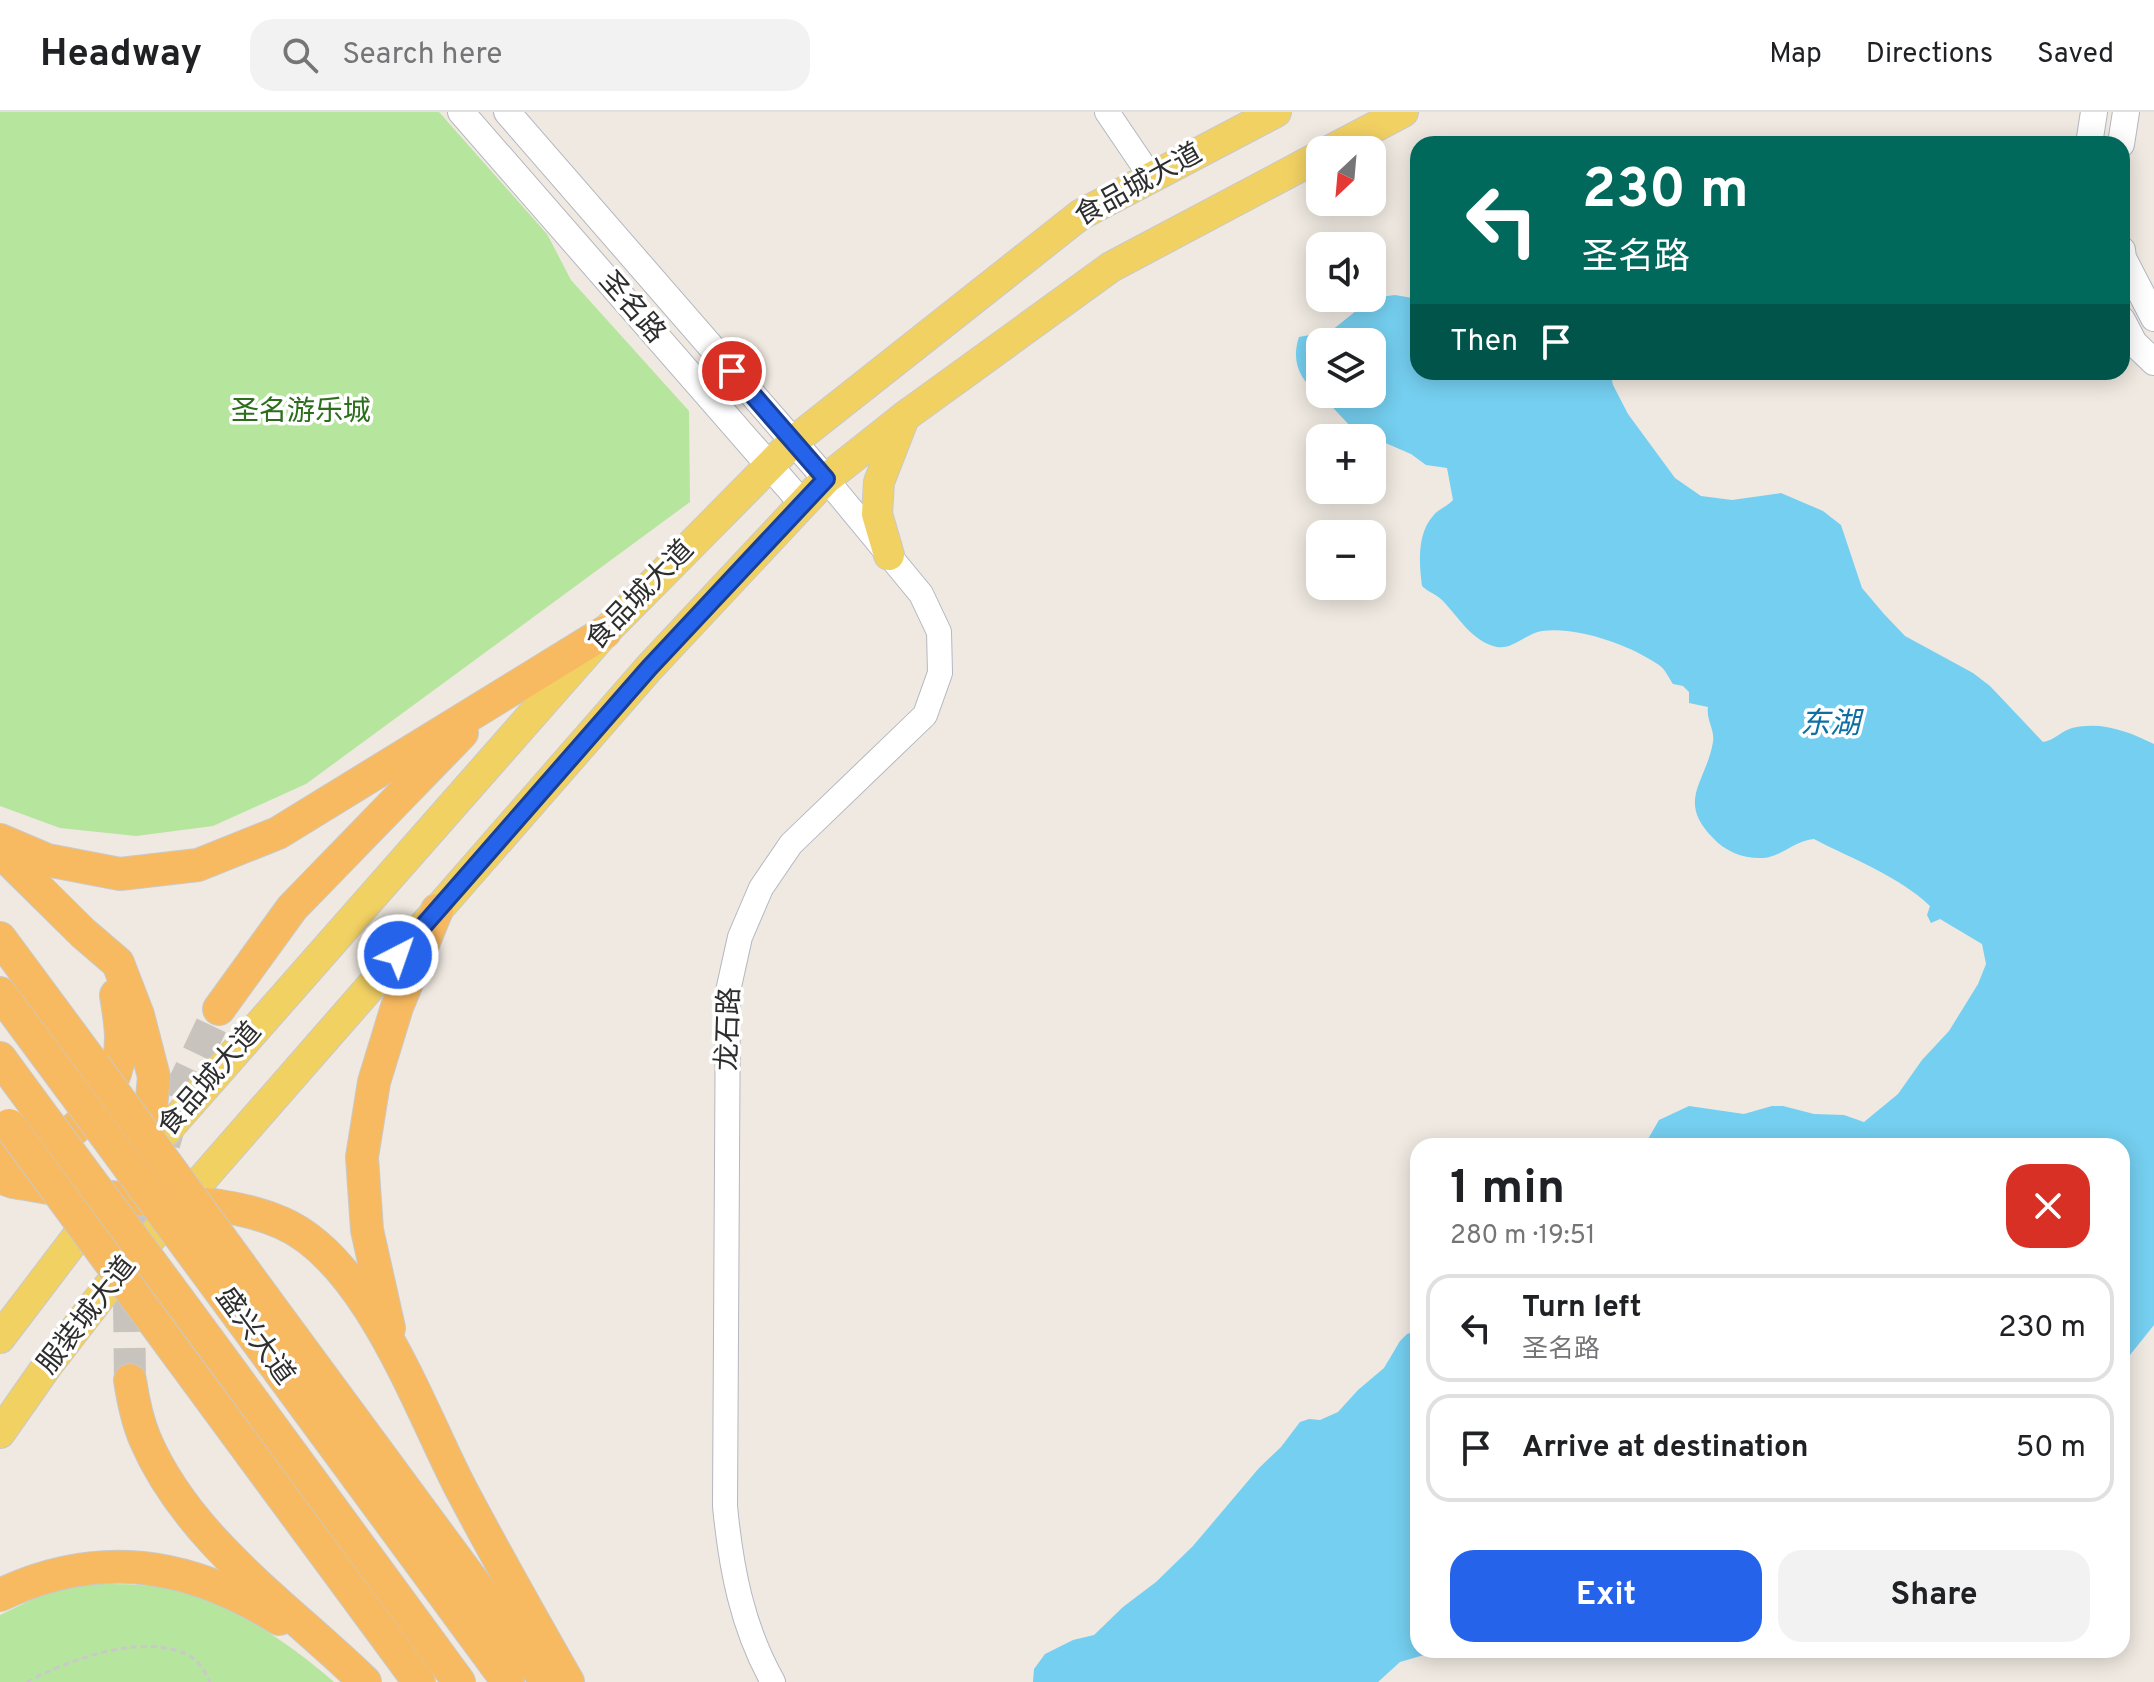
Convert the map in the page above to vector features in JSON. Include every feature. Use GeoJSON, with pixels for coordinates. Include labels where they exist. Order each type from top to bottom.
{"type":"FeatureCollection","features":[{"type":"Feature","properties":{"kind":"highway"},"geometry":{"type":"LineString","coordinates":[[0,840],[47,860],[120,874],[198,865],[278,833],[605,632]]}},
{"type":"Feature","properties":{"kind":"highway"},"geometry":{"type":"LineString","coordinates":[[219,1009],[292,908],[498,696]]}},
{"type":"Feature","properties":{"kind":"highway"},"geometry":{"type":"LineString","coordinates":[[0,851],[118,963],[138,1015],[154,1077],[148,1151],[121,1198],[108,1287]]}},
{"type":"Feature","properties":{"kind":"highway"},"geometry":{"type":"LineString","coordinates":[[395,1354],[367,1230],[362,1157],[374,1082],[397,1007],[437,910]]}},
{"type":"Feature","properties":{"kind":"highway"},"geometry":{"type":"LineString","coordinates":[[3,1130],[22,1153],[60,1140],[92,1115],[113,1080],[121,1040],[114,980],[83,933]]}},
{"type":"Feature","properties":{"kind":"highway"},"geometry":{"type":"LineString","coordinates":[[0,938],[94,1065],[253,1309],[547,1682]]}},
{"type":"Feature","properties":{"kind":"highway","name":"盛兴大道"},"geometry":{"type":"LineString","coordinates":[[0,993],[69,1086],[253,1309],[508,1682]]}},
{"type":"Feature","properties":{"kind":"highway","name":"盛兴大道"},"geometry":{"type":"LineString","coordinates":[[0,1058],[459,1682]]}},
{"type":"Feature","properties":{"kind":"highway"},"geometry":{"type":"LineString","coordinates":[[3,1130],[181,1359],[419,1682]]}},
{"type":"Feature","properties":{"kind":"highway"},"geometry":{"type":"LineString","coordinates":[[0,1177],[13,1182],[121,1198],[239,1207],[285,1224],[322,1249],[353,1284],[395,1354],[495,1553],[568,1682]]}},
{"type":"Feature","properties":{"kind":"highway"},"geometry":{"type":"LineString","coordinates":[[130,1380],[135,1411],[145,1439],[165,1479],[195,1519],[228,1555],[356,1674]]}},
{"type":"Feature","properties":{"kind":"highway"},"geometry":{"type":"LineString","coordinates":[[0,1595],[18,1586],[62,1573],[109,1565],[151,1567],[194,1577],[238,1596],[275,1617],[356,1674]]}},
{"type":"Feature","properties":{"kind":"main road","name":"圣名路"},"geometry":{"type":"LineString","coordinates":[[507,112],[826,479]]}},
{"type":"Feature","properties":{"kind":"main road","name":"食品城大道"},"geometry":{"type":"LineString","coordinates":[[148,1151],[605,632],[794,441],[1080,215],[1276,112]]}},
{"type":"Feature","properties":{"kind":"main road"},"geometry":{"type":"LineString","coordinates":[[1358,136],[1403,112]]}},
{"type":"Feature","properties":{"kind":"main road"},"geometry":{"type":"LineString","coordinates":[[2090,136],[2094,112]]}},
{"type":"Feature","properties":{"kind":"main road"},"geometry":{"type":"LineString","coordinates":[[2122,136],[2126,112]]}},
{"type":"Feature","properties":{"kind":"main road","name":"圣名路"},"geometry":{"type":"LineString","coordinates":[[473,116],[802,503]]}},
{"type":"Feature","properties":{"kind":"main road","name":"食品城大道"},"geometry":{"type":"LineString","coordinates":[[182,1202],[649,668],[826,479],[904,417],[1111,267],[1306,163]]}},
{"type":"Feature","properties":{"kind":"main road"},"geometry":{"type":"LineString","coordinates":[[2130,272],[2154,318]]}},
{"type":"Feature","properties":{"kind":"main road"},"geometry":{"type":"LineString","coordinates":[[2130,335],[2154,362]]}},
{"type":"Feature","properties":{"kind":"main road"},"geometry":{"type":"LineString","coordinates":[[889,555],[877,514],[879,482],[904,417]]}},
{"type":"Feature","properties":{"kind":"main road","name":"服装城大道"},"geometry":{"type":"LineString","coordinates":[[0,1338],[68,1246],[121,1198]]}},
{"type":"Feature","properties":{"kind":"main road","name":"服装城大道"},"geometry":{"type":"LineString","coordinates":[[0,1433],[108,1287],[182,1202]]}},
{"type":"Feature","properties":{"kind":"street"},"geometry":{"type":"LineString","coordinates":[[1107,112],[1151,177]]}},
{"type":"Feature","properties":{"kind":"street","name":"龙石路"},"geometry":{"type":"LineString","coordinates":[[773,1682],[763,1665],[741,1607],[731,1561],[725,1506],[728,991],[740,937],[761,888],[791,844],[925,715],[940,673],[939,632],[921,594],[826,479]]}},
{"type":"Feature","properties":{"kind":"path"},"geometry":{"type":"LineString","coordinates":[[27,1682],[83,1658],[134,1648],[161,1647],[188,1654],[210,1682]]}},
{"type":"Feature","properties":{"kind":"green space","name":"圣名游乐城"},"geometry":{"type":"Polygon","coordinates":[[[0,112],[439,112],[547,234],[571,280],[689,411],[690,502],[306,784],[213,826],[136,836],[60,828],[0,806],[0,112]]]}},
{"type":"Feature","properties":{"kind":"green space"},"geometry":{"type":"Polygon","coordinates":[[[78,1584],[155,1586],[212,1602],[256,1624],[334,1682],[0,1682],[0,1615],[37,1597],[78,1584]]]}},
{"type":"Feature","properties":{"kind":"water","name":"东湖"},"geometry":{"type":"Polygon","coordinates":[[[1395,295],[1410,298],[1410,380],[1612,380],[1628,414],[1675,478],[1701,496],[1732,500],[1781,493],[1823,511],[1841,525],[1862,588],[1884,614],[1905,636],[1973,673],[1990,686],[2043,742],[2072,728],[2093,726],[2124,731],[2154,744],[2154,1325],[2130,1355],[2130,1138],[1649,1138],[1659,1120],[1689,1106],[1744,1114],[1783,1106],[1814,1114],[1844,1115],[1864,1122],[1898,1094],[1922,1060],[1949,1031],[1978,984],[1986,964],[1982,944],[1940,919],[1931,923],[1927,915],[1930,906],[1918,895],[1890,877],[1814,839],[1763,858],[1736,854],[1718,843],[1702,825],[1695,802],[1713,742],[1708,707],[1689,703],[1689,692],[1683,686],[1673,684],[1659,665],[1603,639],[1571,631],[1542,631],[1503,647],[1488,644],[1473,634],[1442,600],[1422,586],[1420,558],[1424,531],[1435,514],[1453,500],[1447,468],[1426,465],[1411,454],[1386,443],[1386,424],[1348,424],[1333,408],[1386,408],[1386,328],[1335,328],[1355,312],[1386,312],[1386,296],[1395,295]]]}},
{"type":"Feature","properties":{"kind":"water","name":"东湖"},"geometry":{"type":"Polygon","coordinates":[[[1306,336],[1306,382],[1297,362],[1299,337],[1306,336]]]}},
{"type":"Feature","properties":{"kind":"water"},"geometry":{"type":"Polygon","coordinates":[[[1410,1333],[1410,1658],[1414,1658],[1400,1662],[1378,1682],[1033,1682],[1034,1669],[1045,1654],[1073,1640],[1094,1635],[1123,1607],[1156,1582],[1193,1546],[1300,1422],[1320,1420],[1338,1412],[1384,1368],[1410,1333]]]}},
{"type":"Feature","properties":{"kind":"tunnel"},"geometry":{"type":"LineString","coordinates":[[130,1380],[129,1301],[151,1190],[178,1096],[219,1009]]}},
{"type":"Feature","properties":{"kind":"route"},"geometry":{"type":"LineString","coordinates":[[398,955],[649,668],[826,479],[732,371]]}}]}
